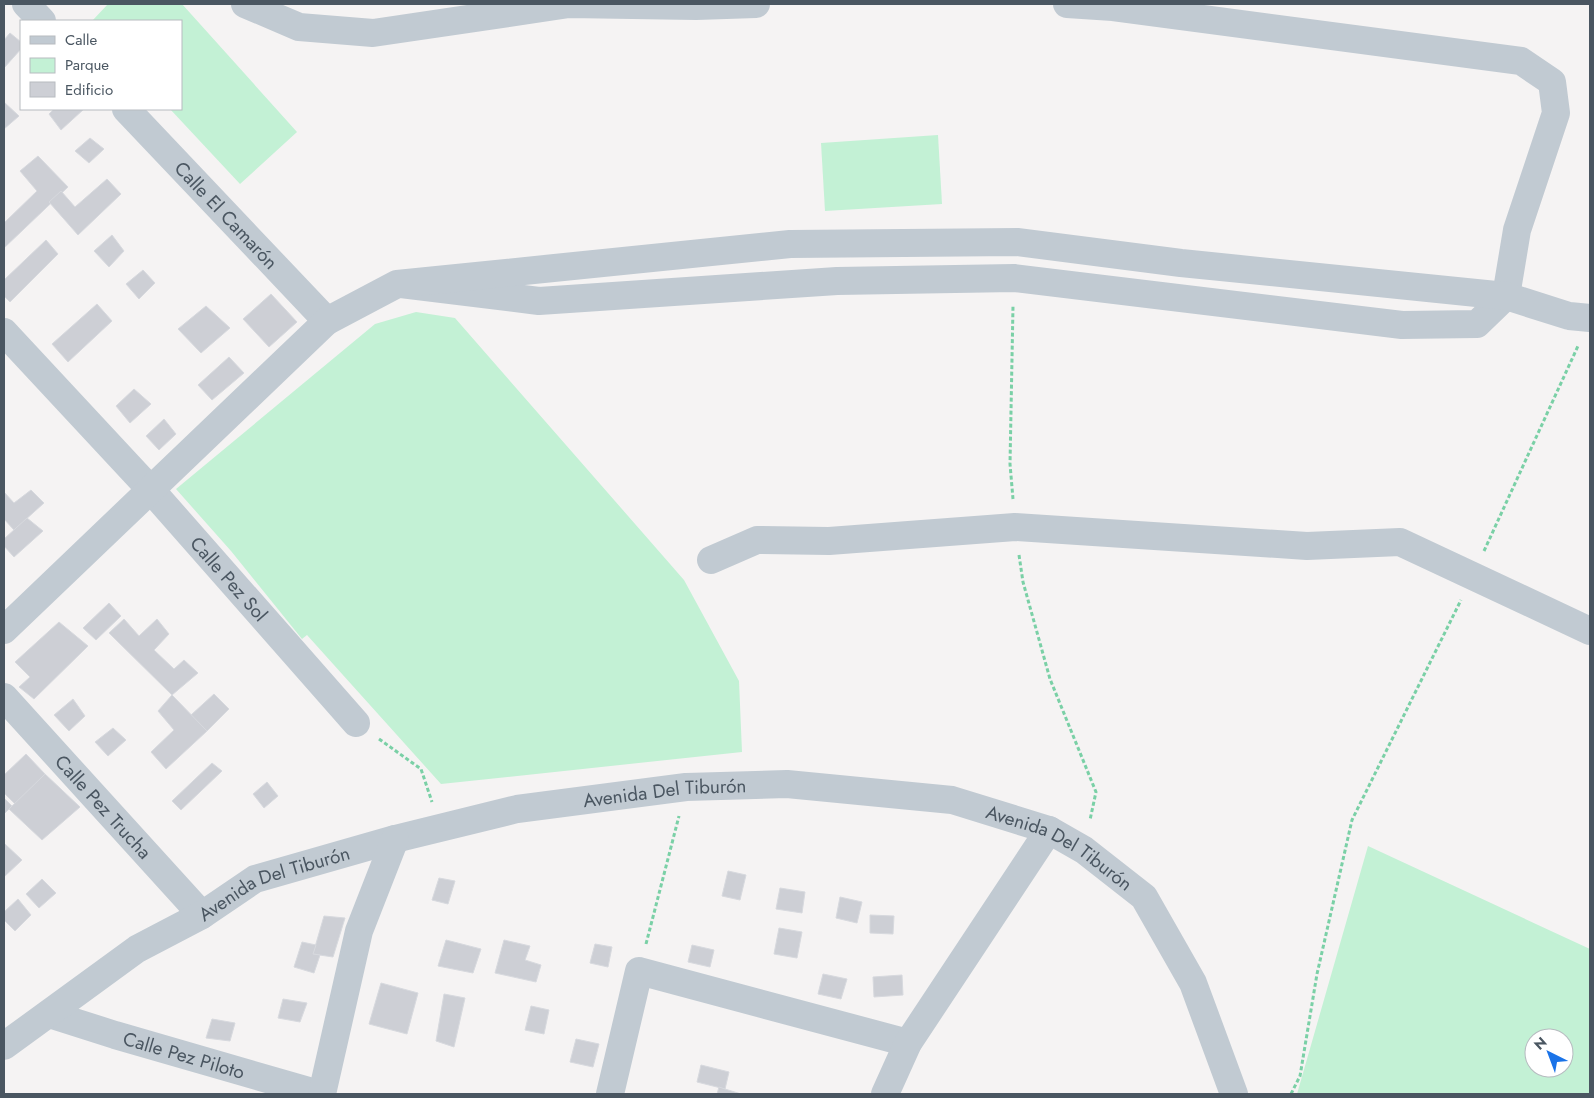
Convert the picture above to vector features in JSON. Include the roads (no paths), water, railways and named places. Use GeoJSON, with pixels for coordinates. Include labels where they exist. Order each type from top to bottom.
{"type":"FeatureCollection","features":[{"type":"Feature","properties":{"kind":"street"},"geometry":{"type":"LineString","coordinates":[[26,4],[41,20]]}},
{"type":"Feature","properties":{"kind":"street"},"geometry":{"type":"LineString","coordinates":[[245,4],[299,27],[373,33],[569,4],[696,6],[756,4]]}},
{"type":"Feature","properties":{"kind":"street"},"geometry":{"type":"LineString","coordinates":[[401,284],[538,301],[837,281],[1014,278],[1402,325],[1477,324],[1506,296],[1517,230],[1556,113],[1552,82],[1521,61],[1113,7],[1066,4]]}},
{"type":"Feature","properties":{"kind":"street","name":"Calle El Camarón"},"geometry":{"type":"LineString","coordinates":[[127,110],[328,322]]}},
{"type":"Feature","properties":{"kind":"street"},"geometry":{"type":"LineString","coordinates":[[4,630],[328,322],[397,284],[790,244],[1017,242],[1181,263],[1506,296],[1569,316],[1586,328]]}},
{"type":"Feature","properties":{"kind":"street","name":"Calle Pez Sol"},"geometry":{"type":"LineString","coordinates":[[4,332],[151,490],[356,723]]}},
{"type":"Feature","properties":{"kind":"street"},"geometry":{"type":"LineString","coordinates":[[711,560],[757,540],[829,541],[1015,527],[1307,546],[1400,542],[1590,631]]}},
{"type":"Feature","properties":{"kind":"street","name":"Calle Pez Trucha"},"geometry":{"type":"LineString","coordinates":[[4,697],[202,915]]}},
{"type":"Feature","properties":{"kind":"street","name":"Avenida Del Tiburón"},"geometry":{"type":"LineString","coordinates":[[4,1046],[137,949],[202,915],[255,879],[395,839],[518,809],[686,787],[787,784],[952,800],[1049,830],[1084,850],[1144,897],[1193,983],[1234,1094]]}},
{"type":"Feature","properties":{"kind":"street"},"geometry":{"type":"LineString","coordinates":[[885,1094],[908,1043],[1049,830]]}},
{"type":"Feature","properties":{"kind":"street"},"geometry":{"type":"LineString","coordinates":[[321,1094],[359,931],[395,839]]}},
{"type":"Feature","properties":{"kind":"street"},"geometry":{"type":"LineString","coordinates":[[610,1094],[639,971],[908,1043]]}},
{"type":"Feature","properties":{"kind":"street","name":"Calle Pez Piloto"},"geometry":{"type":"LineString","coordinates":[[49,1014],[115,1035],[321,1094]]}}]}
